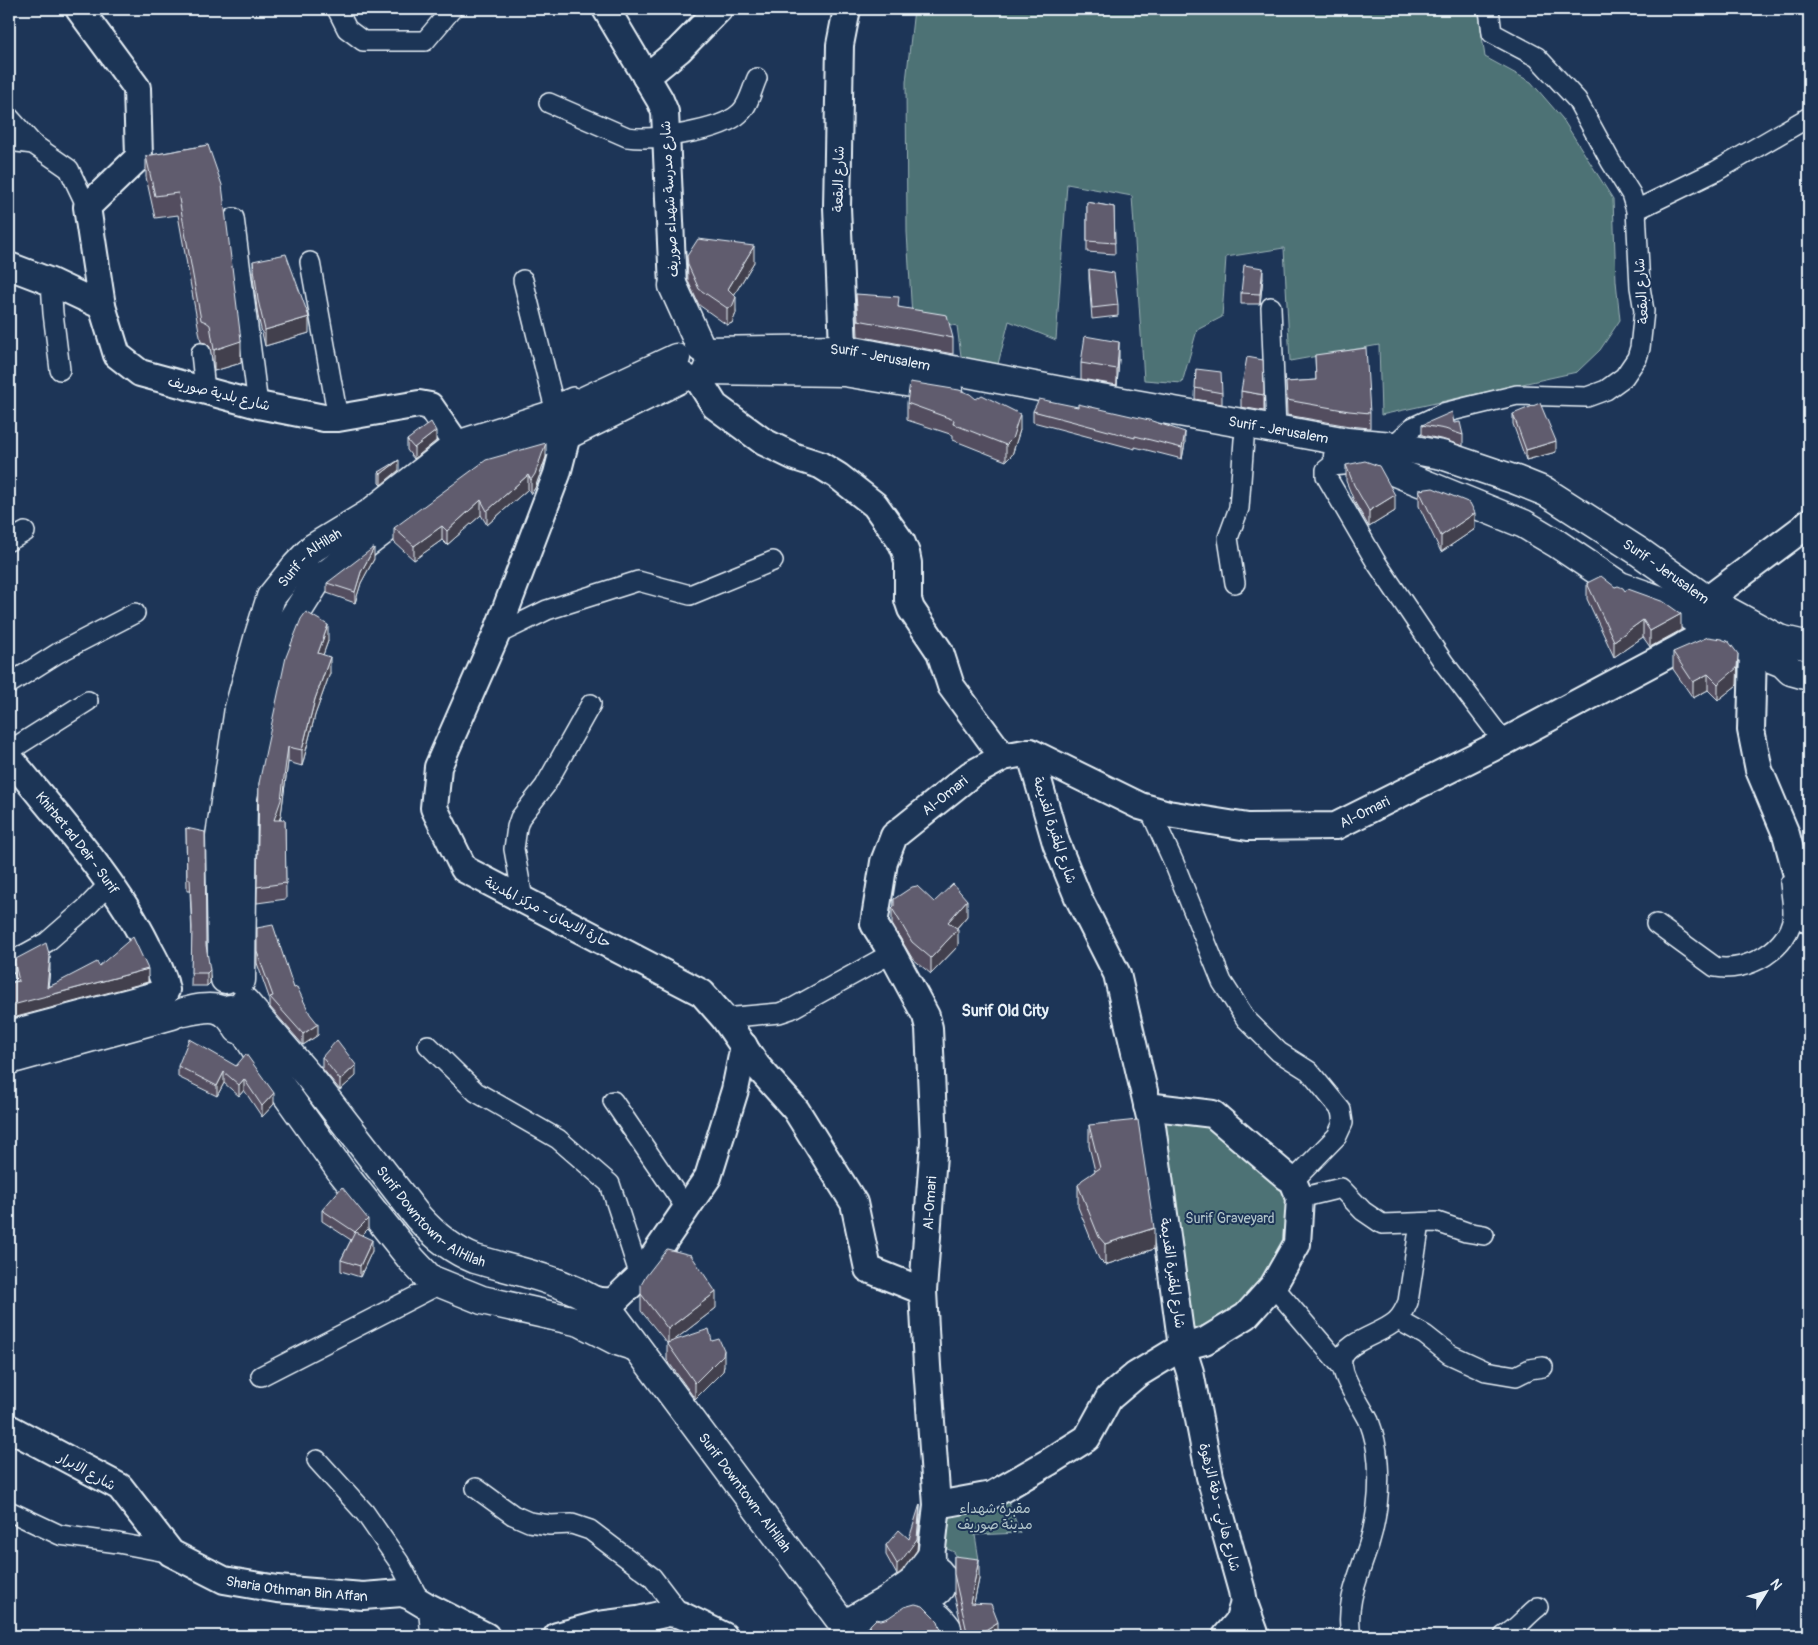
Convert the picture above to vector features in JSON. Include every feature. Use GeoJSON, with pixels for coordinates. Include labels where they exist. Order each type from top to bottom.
{"type":"FeatureCollection","features":[{"type":"Feature","properties":{"kind":"main road"},"geometry":{"type":"LineString","coordinates":[[674,286],[693,362]]}},
{"type":"Feature","properties":{"kind":"main road","name":"Surif - Jerusalem"},"geometry":{"type":"LineString","coordinates":[[843,361],[1059,406],[1244,440],[1442,455],[1546,492],[1670,572],[1707,600],[1779,639],[1809,646]]}},
{"type":"Feature","properties":{"kind":"main road","name":"Surif - Jerusalem"},"geometry":{"type":"LineString","coordinates":[[693,362],[843,361],[1061,391],[1347,442],[1386,451]]}},
{"type":"Feature","properties":{"kind":"main road","name":"Surif - AlHilah"},"geometry":{"type":"LineString","coordinates":[[230,983],[220,836],[239,708],[271,597],[313,548],[369,514],[457,446],[558,413],[587,400],[693,362]]}},
{"type":"Feature","properties":{"kind":"main road","name":"Surif - AlHilah"},"geometry":{"type":"LineString","coordinates":[[230,983],[243,797],[271,668],[287,628],[316,582],[474,461],[567,435],[693,362]]}},
{"type":"Feature","properties":{"kind":"main road"},"geometry":{"type":"LineString","coordinates":[[567,435],[572,410],[587,400]]}},
{"type":"Feature","properties":{"kind":"main road","name":"Surif - Jerusalem"},"geometry":{"type":"LineString","coordinates":[[1386,451],[1382,450],[1382,457],[1387,464],[1399,472],[1524,524],[1620,586],[1670,604],[1741,646],[1783,663],[1791,671],[1809,676]]}},
{"type":"Feature","properties":{"kind":"main road"},"geometry":{"type":"LineString","coordinates":[[1670,572],[1683,588],[1684,595],[1680,603],[1670,604]]}},
{"type":"Feature","properties":{"kind":"main road"},"geometry":{"type":"LineString","coordinates":[[1670,604],[1693,609],[1707,600]]}},
{"type":"Feature","properties":{"kind":"main road"},"geometry":{"type":"LineString","coordinates":[[1707,600],[1705,610],[1712,622],[1783,663]]}},
{"type":"Feature","properties":{"kind":"main road"},"geometry":{"type":"LineString","coordinates":[[9,1035],[178,1000],[230,983],[247,965],[252,970],[260,986],[261,1001],[259,1008],[267,1026]]}},
{"type":"Feature","properties":{"kind":"main road"},"geometry":{"type":"LineString","coordinates":[[9,1060],[206,990],[212,985],[230,983]]}},
{"type":"Feature","properties":{"kind":"main road"},"geometry":{"type":"LineString","coordinates":[[230,983],[269,1070],[341,1171],[400,1246],[430,1279],[482,1300],[580,1322],[617,1341],[638,1347]]}},
{"type":"Feature","properties":{"kind":"main road","name":"Surif Downtown- AlHilah"},"geometry":{"type":"LineString","coordinates":[[230,983],[321,1091],[418,1217],[437,1236],[462,1254],[565,1285],[591,1298],[613,1315],[853,1633]]}},
{"type":"Feature","properties":{"kind":"main road"},"geometry":{"type":"LineString","coordinates":[[178,1000],[214,1007],[226,1013],[233,1020],[252,1053],[269,1070]]}},
{"type":"Feature","properties":{"kind":"main road"},"geometry":{"type":"LineString","coordinates":[[853,1633],[915,1581],[930,1572],[948,1632]]}},
{"type":"Feature","properties":{"kind":"main road"},"geometry":{"type":"LineString","coordinates":[[853,1633],[880,1622],[906,1608],[932,1612],[940,1618],[948,1632]]}},
{"type":"Feature","properties":{"kind":"street"},"geometry":{"type":"LineString","coordinates":[[9,117],[33,144],[69,169],[87,207],[139,157],[137,88],[79,9]]}},
{"type":"Feature","properties":{"kind":"street"},"geometry":{"type":"LineString","coordinates":[[338,9],[347,29],[363,41],[425,41],[452,9]]}},
{"type":"Feature","properties":{"kind":"street","name":"شارع مدرسة شهداء صوريف"},"geometry":{"type":"LineString","coordinates":[[606,9],[660,100],[665,112],[674,286]]}},
{"type":"Feature","properties":{"kind":"street"},"geometry":{"type":"LineString","coordinates":[[646,77],[679,50],[719,9]]}},
{"type":"Feature","properties":{"kind":"street","name":"شارع البقعة"},"geometry":{"type":"LineString","coordinates":[[843,361],[837,207],[840,45],[847,9]]}},
{"type":"Feature","properties":{"kind":"street","name":"شارع البقعة"},"geometry":{"type":"LineString","coordinates":[[1386,451],[1413,427],[1443,413],[1517,395],[1587,397],[1606,390],[1624,377],[1637,358],[1640,348],[1644,327],[1644,311],[1640,287],[1636,210],[1631,194],[1577,100],[1536,58],[1492,33],[1489,9]]}},
{"type":"Feature","properties":{"kind":"street"},"geometry":{"type":"LineString","coordinates":[[549,104],[627,137],[640,139],[667,136],[715,127],[737,116],[745,106],[757,78]]}},
{"type":"Feature","properties":{"kind":"street"},"geometry":{"type":"LineString","coordinates":[[1636,210],[1716,171],[1809,117]]}},
{"type":"Feature","properties":{"kind":"street"},"geometry":{"type":"LineString","coordinates":[[9,141],[33,144]]}},
{"type":"Feature","properties":{"kind":"street","name":"شارع بلدية صوريف"},"geometry":{"type":"LineString","coordinates":[[87,207],[102,306],[117,355],[140,373],[258,405],[292,401],[324,418],[338,418],[419,404],[430,406],[457,446]]}},
{"type":"Feature","properties":{"kind":"street"},"geometry":{"type":"LineString","coordinates":[[234,218],[258,405]]}},
{"type":"Feature","properties":{"kind":"street"},"geometry":{"type":"LineString","coordinates":[[310,262],[338,418]]}},
{"type":"Feature","properties":{"kind":"street"},"geometry":{"type":"LineString","coordinates":[[9,266],[51,282],[102,306]]}},
{"type":"Feature","properties":{"kind":"street"},"geometry":{"type":"LineString","coordinates":[[523,280],[554,405],[583,393],[587,400]]}},
{"type":"Feature","properties":{"kind":"street"},"geometry":{"type":"LineString","coordinates":[[51,282],[60,370]]}},
{"type":"Feature","properties":{"kind":"street"},"geometry":{"type":"LineString","coordinates":[[1271,307],[1276,429]]}},
{"type":"Feature","properties":{"kind":"street"},"geometry":{"type":"LineString","coordinates":[[201,353],[205,390]]}},
{"type":"Feature","properties":{"kind":"street"},"geometry":{"type":"LineString","coordinates":[[693,362],[715,406],[764,442],[795,457],[820,465],[838,476],[874,505],[902,543],[906,552],[908,563],[908,600],[911,609],[940,652],[951,686],[1003,757]]}},
{"type":"Feature","properties":{"kind":"street","name":"حارة الايمان - مركز المدينة"},"geometry":{"type":"LineString","coordinates":[[567,435],[557,474],[496,635],[438,767],[434,808],[464,869],[523,898],[702,993],[724,1018],[757,1066],[796,1110],[854,1203],[868,1269],[923,1291]]}},
{"type":"Feature","properties":{"kind":"street"},"geometry":{"type":"LineString","coordinates":[[1234,583],[1228,538],[1239,508],[1244,440]]}},
{"type":"Feature","properties":{"kind":"street"},"geometry":{"type":"LineString","coordinates":[[1386,451],[1331,466],[1326,470],[1326,476],[1376,562],[1444,663],[1504,742]]}},
{"type":"Feature","properties":{"kind":"street"},"geometry":{"type":"LineString","coordinates":[[1707,600],[1809,522]]}},
{"type":"Feature","properties":{"kind":"street"},"geometry":{"type":"LineString","coordinates":[[9,541],[25,532]]}},
{"type":"Feature","properties":{"kind":"street"},"geometry":{"type":"LineString","coordinates":[[496,635],[547,610],[638,581],[690,595],[773,562]]}},
{"type":"Feature","properties":{"kind":"street"},"geometry":{"type":"LineString","coordinates":[[1670,604],[1683,621],[1686,630],[1680,648]]}},
{"type":"Feature","properties":{"kind":"street"},"geometry":{"type":"LineString","coordinates":[[9,684],[58,653],[135,613]]}},
{"type":"Feature","properties":{"kind":"street","name":"Al-Omari"},"geometry":{"type":"LineString","coordinates":[[930,1572],[938,1505],[923,1291],[934,1141],[929,1028],[926,1016],[874,924],[884,862],[894,836],[970,775],[1003,757],[1030,752],[1150,810],[1248,827],[1336,826],[1504,742],[1692,640],[1701,637],[1741,646]]}},
{"type":"Feature","properties":{"kind":"street"},"geometry":{"type":"LineString","coordinates":[[1741,646],[1751,730],[1759,770],[1786,834],[1809,920]]}},
{"type":"Feature","properties":{"kind":"street"},"geometry":{"type":"LineString","coordinates":[[9,751],[88,701]]}},
{"type":"Feature","properties":{"kind":"street"},"geometry":{"type":"LineString","coordinates":[[523,898],[514,849],[520,818],[545,786],[591,704]]}},
{"type":"Feature","properties":{"kind":"street","name":"شارع المقبرة القديمة"},"geometry":{"type":"LineString","coordinates":[[1030,752],[1056,843],[1078,897],[1117,974],[1152,1126],[1182,1347],[1205,1340],[1246,1316],[1272,1286],[1297,1244],[1296,1189]]}},
{"type":"Feature","properties":{"kind":"street","name":"Khirbet ad Deir - Surif"},"geometry":{"type":"LineString","coordinates":[[9,757],[110,883],[141,932],[167,963],[175,975],[178,1000]]}},
{"type":"Feature","properties":{"kind":"street"},"geometry":{"type":"LineString","coordinates":[[1150,810],[1174,863],[1222,982],[1246,1019],[1279,1052],[1309,1071],[1341,1110],[1343,1123],[1337,1136],[1296,1189]]}},
{"type":"Feature","properties":{"kind":"street"},"geometry":{"type":"LineString","coordinates":[[1656,924],[1715,967],[1738,966],[1756,960],[1772,951],[1786,936],[1793,914],[1786,834]]}},
{"type":"Feature","properties":{"kind":"street"},"geometry":{"type":"LineString","coordinates":[[9,963],[47,942],[86,908],[110,883]]}},
{"type":"Feature","properties":{"kind":"street"},"geometry":{"type":"LineString","coordinates":[[724,1018],[778,1013],[791,1009],[892,953]]}},
{"type":"Feature","properties":{"kind":"street"},"geometry":{"type":"LineString","coordinates":[[428,1045],[476,1092],[558,1140],[610,1184],[640,1276]]}},
{"type":"Feature","properties":{"kind":"street"},"geometry":{"type":"LineString","coordinates":[[591,1298],[602,1302],[615,1300],[640,1276],[708,1177],[735,1090],[744,1046]]}},
{"type":"Feature","properties":{"kind":"street"},"geometry":{"type":"LineString","coordinates":[[613,1100],[686,1208]]}},
{"type":"Feature","properties":{"kind":"street"},"geometry":{"type":"LineString","coordinates":[[1147,1106],[1213,1114],[1287,1178],[1296,1189]]}},
{"type":"Feature","properties":{"kind":"street"},"geometry":{"type":"LineString","coordinates":[[1296,1189],[1341,1188],[1363,1211],[1382,1224],[1437,1222],[1466,1232],[1484,1235]]}},
{"type":"Feature","properties":{"kind":"street"},"geometry":{"type":"LineString","coordinates":[[1343,1368],[1342,1357],[1348,1348],[1382,1332],[1398,1320],[1408,1302],[1420,1223]]}},
{"type":"Feature","properties":{"kind":"street"},"geometry":{"type":"LineString","coordinates":[[261,1376],[440,1284]]}},
{"type":"Feature","properties":{"kind":"street"},"geometry":{"type":"LineString","coordinates":[[1272,1286],[1343,1368],[1373,1434],[1378,1461],[1379,1481],[1370,1542],[1351,1597],[1351,1636]]}},
{"type":"Feature","properties":{"kind":"street"},"geometry":{"type":"LineString","coordinates":[[1398,1320],[1425,1336],[1449,1354],[1486,1371],[1516,1376],[1530,1369],[1543,1367]]}},
{"type":"Feature","properties":{"kind":"street"},"geometry":{"type":"LineString","coordinates":[[938,1505],[992,1495],[1087,1438],[1109,1398],[1136,1375],[1182,1347]]}},
{"type":"Feature","properties":{"kind":"street","name":"شارع هاني - دفة الزهوة"},"geometry":{"type":"LineString","coordinates":[[1182,1347],[1190,1372],[1210,1477],[1244,1603],[1256,1636]]}},
{"type":"Feature","properties":{"kind":"street","name":"شارع الابرار"},"geometry":{"type":"LineString","coordinates":[[9,1428],[120,1487],[171,1553]]}},
{"type":"Feature","properties":{"kind":"street"},"geometry":{"type":"LineString","coordinates":[[317,1460],[365,1513],[399,1562],[424,1605],[431,1636]]}},
{"type":"Feature","properties":{"kind":"street"},"geometry":{"type":"LineString","coordinates":[[476,1488],[513,1515],[529,1522],[545,1525],[572,1524],[590,1530],[652,1577],[681,1615]]}},
{"type":"Feature","properties":{"kind":"street"},"geometry":{"type":"LineString","coordinates":[[9,1511],[60,1535],[171,1553]]}},
{"type":"Feature","properties":{"kind":"street","name":"Sharia Othman Bin Affan"},"geometry":{"type":"LineString","coordinates":[[171,1553],[224,1580],[277,1589],[363,1596],[402,1593],[486,1636]]}},
{"type":"Feature","properties":{"kind":"street"},"geometry":{"type":"LineString","coordinates":[[1226,1636],[1238,1622],[1244,1603]]}},
{"type":"Feature","properties":{"kind":"street"},"geometry":{"type":"LineString","coordinates":[[1504,1636],[1516,1629],[1528,1614],[1538,1607]]}},
{"type":"Feature","properties":{"kind":"street"},"geometry":{"type":"LineString","coordinates":[[557,1636],[598,1625],[638,1620],[664,1613],[681,1615],[724,1636]]}},
{"type":"Feature","properties":{"kind":"green space"},"geometry":{"type":"Polygon","coordinates":[[[914,9],[1478,9],[1485,57],[1531,82],[1562,118],[1613,199],[1616,281],[1620,320],[1600,350],[1577,372],[1381,415],[1379,345],[1290,361],[1284,248],[1226,257],[1222,317],[1197,330],[1182,383],[1144,380],[1132,196],[1067,184],[1056,340],[1009,321],[997,368],[961,356],[957,326],[912,317],[907,232],[906,82],[914,9]]]}},
{"type":"Feature","properties":{"kind":"green space","name":"Surif Graveyard"},"geometry":{"type":"Polygon","coordinates":[[[1143,1111],[1210,1119],[1292,1191],[1292,1243],[1241,1314],[1194,1328],[1143,1111]]]}},
{"type":"Feature","properties":{"kind":"green space","name":"مقبرة شهداء مدينة صوريف"},"geometry":{"type":"Polygon","coordinates":[[[1005,1492],[1020,1533],[975,1535],[979,1560],[959,1561],[954,1552],[945,1548],[950,1515],[1005,1492]]]}},
{"type":"Feature","properties":{"kind":"building"},"geometry":{"type":"Polygon","coordinates":[[[208,145],[222,185],[241,340],[214,350],[210,325],[201,320],[178,193],[155,196],[146,156],[208,145]]]}},
{"type":"Feature","properties":{"kind":"building"},"geometry":{"type":"Polygon","coordinates":[[[1087,202],[1114,207],[1115,243],[1087,241],[1087,202]]]}},
{"type":"Feature","properties":{"kind":"building"},"geometry":{"type":"Polygon","coordinates":[[[698,239],[754,246],[728,289],[736,297],[732,307],[727,308],[699,289],[688,265],[687,256],[698,239]]]}},
{"type":"Feature","properties":{"kind":"building"},"geometry":{"type":"Polygon","coordinates":[[[286,254],[309,317],[265,330],[258,300],[253,261],[286,254]]]}},
{"type":"Feature","properties":{"kind":"building"},"geometry":{"type":"Polygon","coordinates":[[[1244,265],[1263,268],[1260,294],[1241,293],[1244,265]]]}},
{"type":"Feature","properties":{"kind":"building"},"geometry":{"type":"Polygon","coordinates":[[[1089,269],[1114,273],[1118,305],[1092,308],[1089,269]]]}},
{"type":"Feature","properties":{"kind":"building"},"geometry":{"type":"Polygon","coordinates":[[[856,294],[899,297],[898,307],[947,315],[953,338],[858,320],[856,294]]]}},
{"type":"Feature","properties":{"kind":"building"},"geometry":{"type":"Polygon","coordinates":[[[1085,336],[1119,342],[1117,369],[1081,363],[1085,336]]]}},
{"type":"Feature","properties":{"kind":"building"},"geometry":{"type":"Polygon","coordinates":[[[1366,348],[1370,413],[1287,400],[1286,382],[1316,380],[1315,355],[1366,348]]]}},
{"type":"Feature","properties":{"kind":"building"},"geometry":{"type":"Polygon","coordinates":[[[1247,357],[1263,360],[1264,395],[1241,391],[1247,357]]]}},
{"type":"Feature","properties":{"kind":"building"},"geometry":{"type":"Polygon","coordinates":[[[1196,369],[1221,372],[1222,393],[1195,388],[1196,369]]]}},
{"type":"Feature","properties":{"kind":"building"},"geometry":{"type":"Polygon","coordinates":[[[910,382],[959,390],[970,394],[976,399],[982,395],[1020,414],[1012,439],[1006,445],[953,424],[954,420],[907,403],[910,382]]]}},
{"type":"Feature","properties":{"kind":"building"},"geometry":{"type":"Polygon","coordinates":[[[1039,399],[1078,407],[1078,404],[1149,420],[1185,432],[1182,448],[1135,436],[1135,438],[1033,411],[1039,399]]]}},
{"type":"Feature","properties":{"kind":"building"},"geometry":{"type":"Polygon","coordinates":[[[1540,403],[1556,441],[1526,450],[1513,414],[1540,403]]]}},
{"type":"Feature","properties":{"kind":"building"},"geometry":{"type":"Polygon","coordinates":[[[1452,412],[1454,423],[1460,422],[1463,435],[1445,429],[1422,425],[1452,412]]]}},
{"type":"Feature","properties":{"kind":"building"},"geometry":{"type":"Polygon","coordinates":[[[431,422],[436,431],[414,448],[407,440],[431,422]]]}},
{"type":"Feature","properties":{"kind":"building"},"geometry":{"type":"Polygon","coordinates":[[[546,443],[531,480],[528,475],[487,511],[481,500],[447,531],[442,526],[414,546],[394,528],[486,460],[546,443]]]}},
{"type":"Feature","properties":{"kind":"building"},"geometry":{"type":"Polygon","coordinates":[[[399,460],[381,474],[379,472],[399,460]]]}},
{"type":"Feature","properties":{"kind":"building"},"geometry":{"type":"Polygon","coordinates":[[[1365,461],[1379,466],[1395,495],[1369,511],[1354,485],[1346,465],[1365,461]]]}},
{"type":"Feature","properties":{"kind":"building"},"geometry":{"type":"Polygon","coordinates":[[[1433,488],[1470,503],[1475,513],[1441,536],[1419,490],[1433,488]]]}},
{"type":"Feature","properties":{"kind":"building"},"geometry":{"type":"Polygon","coordinates":[[[373,548],[361,572],[355,592],[327,583],[373,548]]]}},
{"type":"Feature","properties":{"kind":"building"},"geometry":{"type":"Polygon","coordinates":[[[1601,576],[1615,587],[1623,588],[1625,591],[1628,589],[1664,602],[1681,614],[1650,631],[1643,620],[1614,641],[1587,583],[1601,576]]]}},
{"type":"Feature","properties":{"kind":"building"},"geometry":{"type":"Polygon","coordinates":[[[306,612],[328,625],[318,653],[330,657],[315,699],[302,750],[288,747],[281,800],[274,820],[285,820],[286,883],[257,887],[259,783],[286,657],[301,619],[306,612]]]}},
{"type":"Feature","properties":{"kind":"building"},"geometry":{"type":"Polygon","coordinates":[[[1708,637],[1729,642],[1738,654],[1737,668],[1718,684],[1708,674],[1693,682],[1673,652],[1708,637]]]}},
{"type":"Feature","properties":{"kind":"building"},"geometry":{"type":"Polygon","coordinates":[[[186,828],[205,832],[206,945],[210,970],[207,973],[191,973],[192,928],[190,879],[187,879],[186,828]]]}},
{"type":"Feature","properties":{"kind":"building"},"geometry":{"type":"Polygon","coordinates":[[[953,884],[967,900],[948,922],[958,929],[931,958],[912,942],[892,908],[894,906],[894,899],[912,887],[917,886],[934,902],[953,884]]]}},
{"type":"Feature","properties":{"kind":"building"},"geometry":{"type":"Polygon","coordinates":[[[273,925],[294,988],[297,987],[310,1014],[318,1024],[303,1034],[270,997],[273,996],[257,952],[257,928],[273,925]]]}},
{"type":"Feature","properties":{"kind":"building"},"geometry":{"type":"Polygon","coordinates":[[[133,937],[148,969],[9,1006],[9,983],[19,981],[14,960],[46,943],[50,957],[47,988],[97,962],[99,966],[133,937]]]}},
{"type":"Feature","properties":{"kind":"building"},"geometry":{"type":"Polygon","coordinates":[[[189,1039],[236,1066],[246,1054],[274,1093],[262,1106],[244,1079],[239,1085],[224,1072],[217,1086],[178,1066],[189,1039]]]}},
{"type":"Feature","properties":{"kind":"building"},"geometry":{"type":"Polygon","coordinates":[[[337,1040],[356,1065],[340,1080],[322,1057],[337,1040]]]}},
{"type":"Feature","properties":{"kind":"building"},"geometry":{"type":"Polygon","coordinates":[[[1138,1120],[1154,1228],[1105,1244],[1099,1237],[1078,1185],[1082,1180],[1100,1168],[1089,1125],[1138,1120]]]}},
{"type":"Feature","properties":{"kind":"building"},"geometry":{"type":"Polygon","coordinates":[[[342,1187],[368,1219],[355,1232],[322,1210],[342,1187]]]}},
{"type":"Feature","properties":{"kind":"building"},"geometry":{"type":"Polygon","coordinates":[[[355,1232],[372,1240],[360,1266],[341,1260],[355,1232]]]}},
{"type":"Feature","properties":{"kind":"building"},"geometry":{"type":"Polygon","coordinates":[[[667,1249],[691,1255],[716,1292],[668,1329],[641,1294],[641,1285],[646,1276],[667,1249]]]}},
{"type":"Feature","properties":{"kind":"building"},"geometry":{"type":"Polygon","coordinates":[[[709,1329],[712,1341],[719,1339],[724,1350],[723,1355],[695,1383],[667,1343],[709,1329]]]}},
{"type":"Feature","properties":{"kind":"building"},"geometry":{"type":"Polygon","coordinates":[[[920,1504],[917,1539],[897,1564],[886,1545],[899,1530],[909,1539],[920,1504]]]}},
{"type":"Feature","properties":{"kind":"building"},"geometry":{"type":"Polygon","coordinates":[[[954,1556],[979,1559],[970,1603],[991,1604],[998,1622],[981,1633],[982,1636],[876,1636],[871,1631],[870,1625],[876,1619],[888,1618],[904,1607],[915,1604],[923,1606],[938,1621],[942,1633],[967,1632],[954,1574],[954,1556]]]}},
{"type":"Feature","properties":{"kind":"district","name":"Surif Old City"},"geometry":{"type":"Point","coordinates":[1005,1010]}}]}
